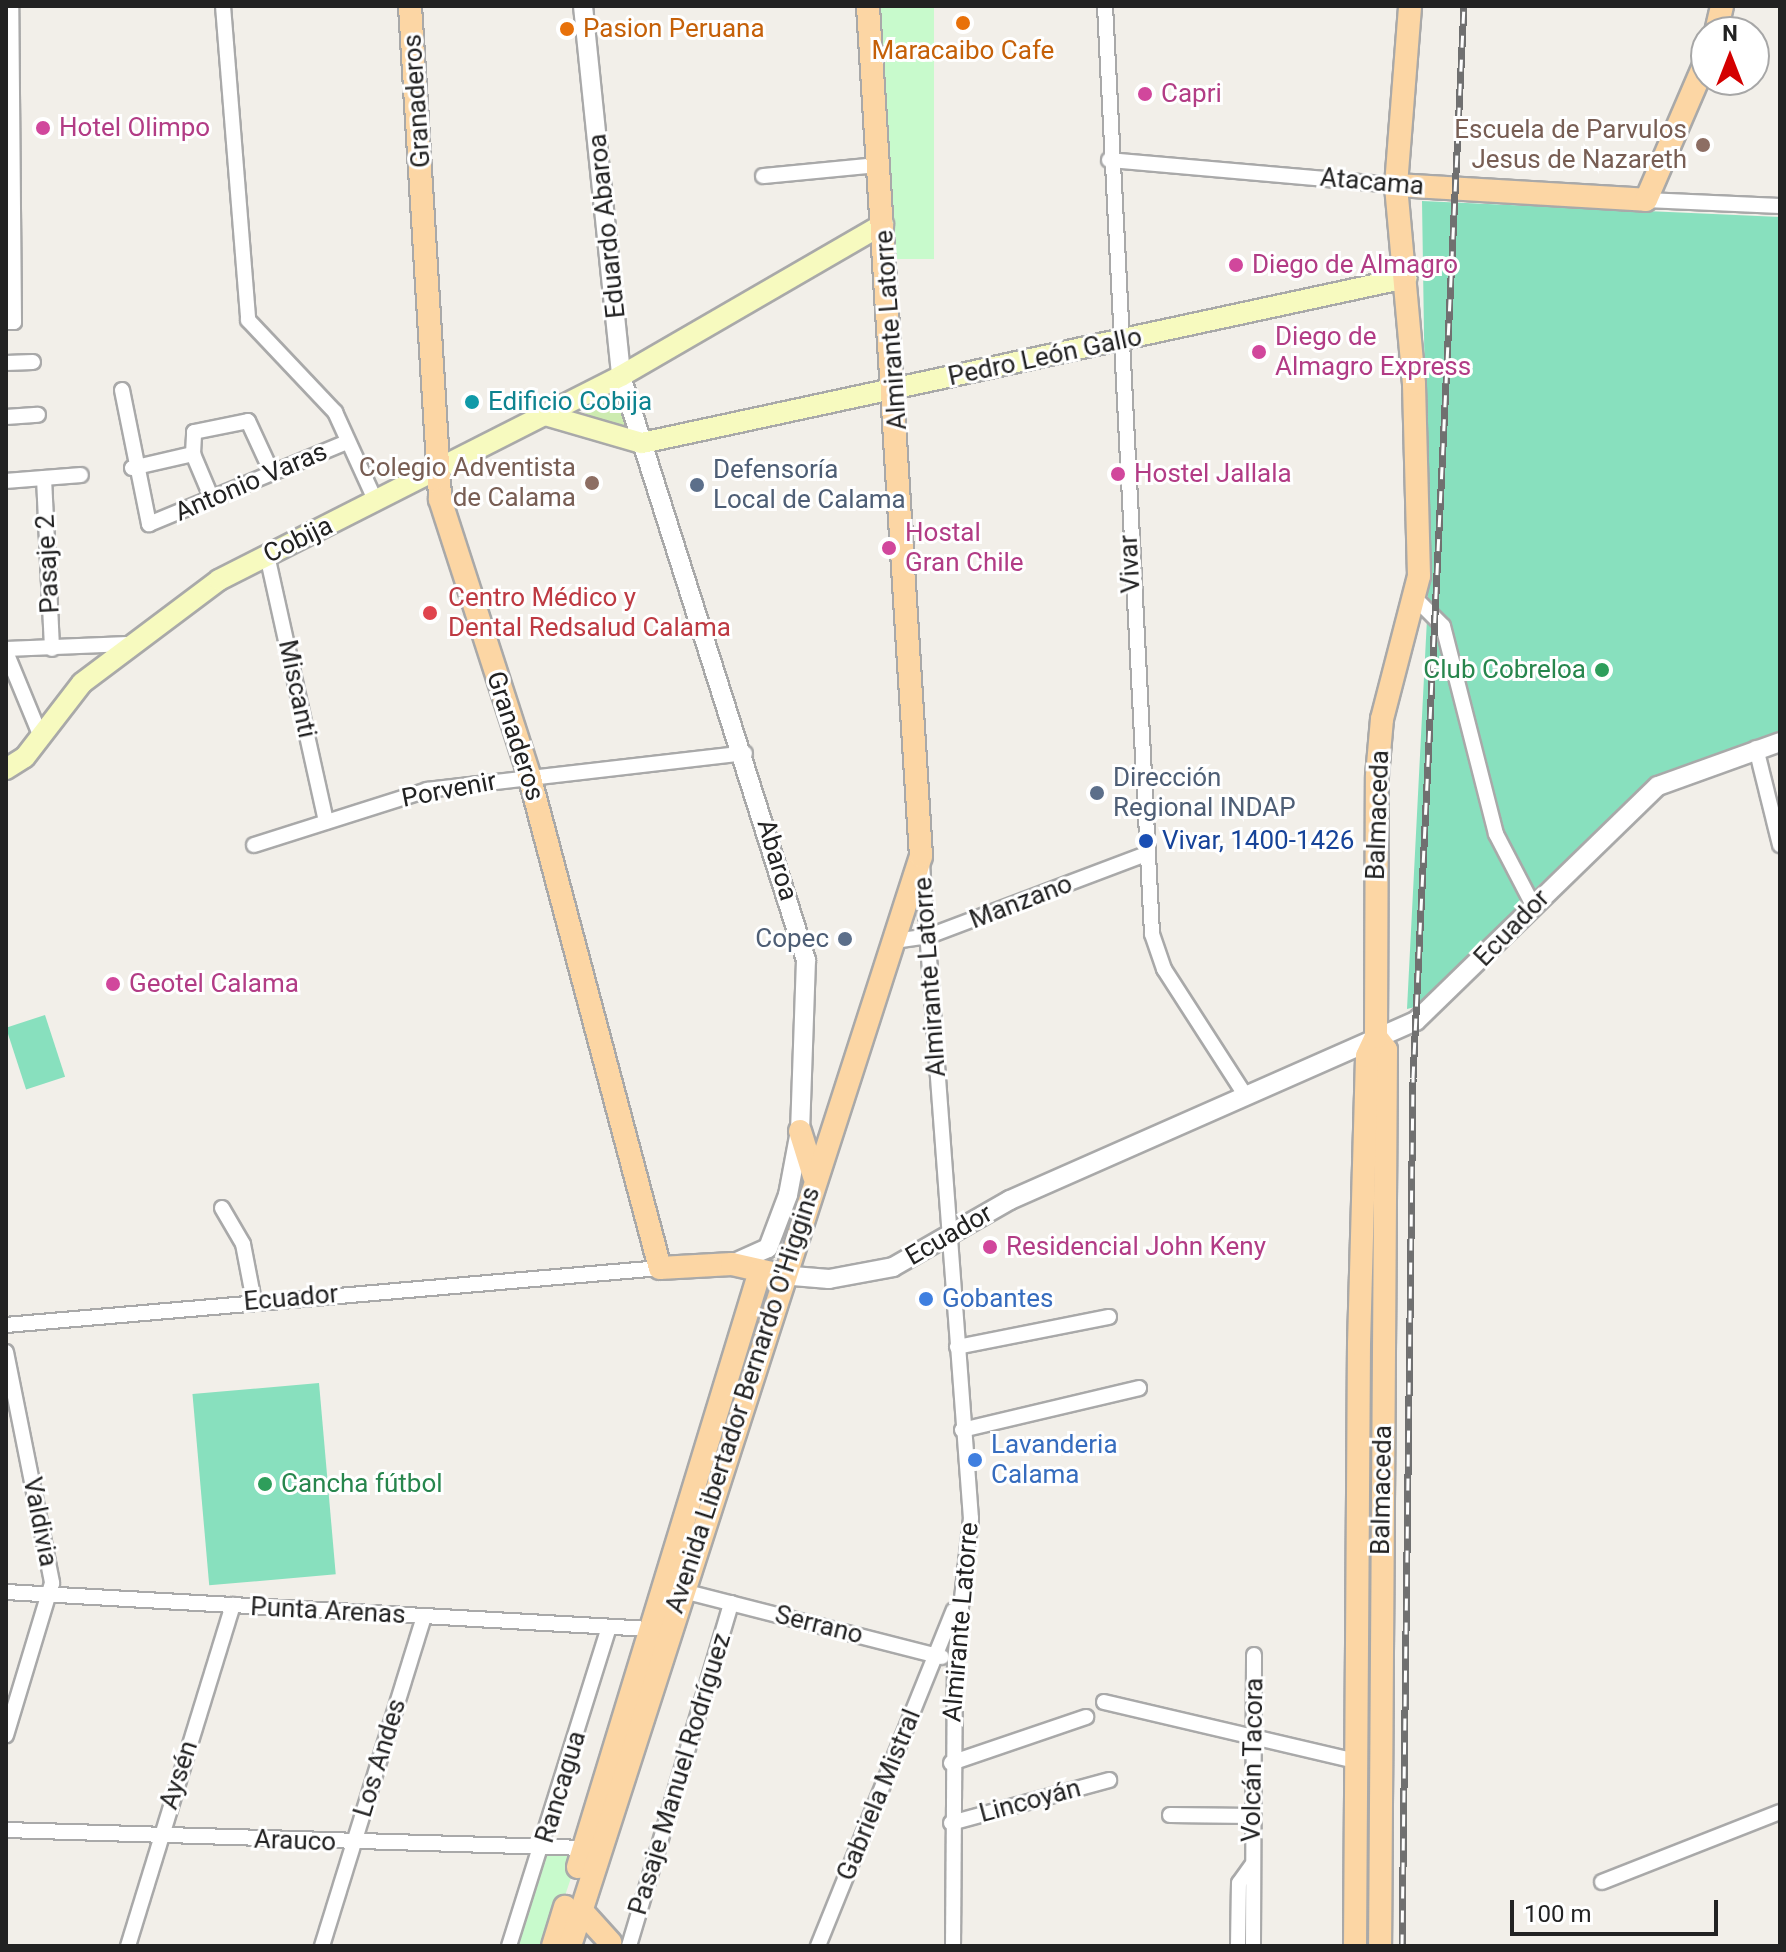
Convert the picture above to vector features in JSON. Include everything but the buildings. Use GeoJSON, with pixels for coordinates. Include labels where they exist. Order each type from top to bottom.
{"type":"FeatureCollection","features":[{"type":"Feature","properties":{"kind":"main road","name":"Granaderos"},"geometry":{"type":"LineString","coordinates":[[410,6],[436,474],[529,775],[660,1268]]}},
{"type":"Feature","properties":{"kind":"main road","name":"Almirante Latorre"},"geometry":{"type":"LineString","coordinates":[[868,6],[897,389],[921,856]]}},
{"type":"Feature","properties":{"kind":"main road","name":"Balmaceda"},"geometry":{"type":"LineString","coordinates":[[1355,1946],[1355,1761],[1367,1056],[1376,1037],[1381,733],[1419,576],[1404,185],[1410,6]]}},
{"type":"Feature","properties":{"kind":"main road","name":"Balmaceda"},"geometry":{"type":"LineString","coordinates":[[1404,185],[1422,6]]}},
{"type":"Feature","properties":{"kind":"main road"},"geometry":{"type":"LineString","coordinates":[[1646,200],[1691,96]]}},
{"type":"Feature","properties":{"kind":"main road","name":"Atacama"},"geometry":{"type":"LineString","coordinates":[[1404,185],[1646,200]]}},
{"type":"Feature","properties":{"kind":"main road","name":"Cobija"},"geometry":{"type":"LineString","coordinates":[[6,769],[41,737],[82,683],[128,644],[267,555],[436,474],[621,376],[883,224]]}},
{"type":"Feature","properties":{"kind":"main road","name":"Pedro León Gallo"},"geometry":{"type":"LineString","coordinates":[[545,415],[642,443],[1406,278]]}},
{"type":"Feature","properties":{"kind":"main road","name":"Avenida Libertador Bernardo O'Higgins"},"geometry":{"type":"LineString","coordinates":[[564,1938],[584,1848],[650,1629],[771,1273],[814,1176],[921,856]]}},
{"type":"Feature","properties":{"kind":"main road","name":"Balmaceda"},"geometry":{"type":"LineString","coordinates":[[1376,1037],[1386,1050],[1380,1946]]}},
{"type":"Feature","properties":{"kind":"main road"},"geometry":{"type":"LineString","coordinates":[[800,1131],[814,1176]]}},
{"type":"Feature","properties":{"kind":"main road","name":"Ecuador"},"geometry":{"type":"LineString","coordinates":[[660,1268],[732,1264],[771,1273]]}},
{"type":"Feature","properties":{"kind":"main road","name":"Avenida Libertador Bernardo O'Higgins"},"geometry":{"type":"LineString","coordinates":[[564,1938],[580,1909],[683,1591],[771,1273]]}},
{"type":"Feature","properties":{"kind":"main road"},"geometry":{"type":"LineString","coordinates":[[580,1909],[616,1945]]}},
{"type":"Feature","properties":{"kind":"street"},"geometry":{"type":"LineString","coordinates":[[10,322],[11,6]]}},
{"type":"Feature","properties":{"kind":"street"},"geometry":{"type":"LineString","coordinates":[[223,6],[248,320],[335,412],[376,502]]}},
{"type":"Feature","properties":{"kind":"street","name":"Eduardo Abaroa"},"geometry":{"type":"LineString","coordinates":[[583,6],[621,376],[642,443]]}},
{"type":"Feature","properties":{"kind":"street","name":"Vivar"},"geometry":{"type":"LineString","coordinates":[[1105,6],[1118,341],[1152,934],[1164,969],[1246,1096]]}},
{"type":"Feature","properties":{"kind":"street","name":"Atacama"},"geometry":{"type":"LineString","coordinates":[[1109,160],[1404,185]]}},
{"type":"Feature","properties":{"kind":"street"},"geometry":{"type":"LineString","coordinates":[[763,176],[878,165]]}},
{"type":"Feature","properties":{"kind":"street","name":"Atacama"},"geometry":{"type":"LineString","coordinates":[[1646,200],[1780,206]]}},
{"type":"Feature","properties":{"kind":"street"},"geometry":{"type":"LineString","coordinates":[[6,363],[33,362]]}},
{"type":"Feature","properties":{"kind":"street","name":"Antonio Varas"},"geometry":{"type":"LineString","coordinates":[[122,390],[132,468],[149,524],[347,442]]}},
{"type":"Feature","properties":{"kind":"street"},"geometry":{"type":"LineString","coordinates":[[6,417],[38,415]]}},
{"type":"Feature","properties":{"kind":"street"},"geometry":{"type":"LineString","coordinates":[[212,499],[193,454],[194,432],[248,421],[272,473]]}},
{"type":"Feature","properties":{"kind":"street","name":"Abaroa"},"geometry":{"type":"LineString","coordinates":[[642,443],[745,753],[806,960],[800,1131],[774,1239],[732,1264]]}},
{"type":"Feature","properties":{"kind":"street"},"geometry":{"type":"LineString","coordinates":[[132,468],[193,454]]}},
{"type":"Feature","properties":{"kind":"street"},"geometry":{"type":"LineString","coordinates":[[6,481],[81,475]]}},
{"type":"Feature","properties":{"kind":"street","name":"Pasaje 2"},"geometry":{"type":"LineString","coordinates":[[44,478],[52,649]]}},
{"type":"Feature","properties":{"kind":"street","name":"Miscanti"},"geometry":{"type":"LineString","coordinates":[[267,555],[326,822]]}},
{"type":"Feature","properties":{"kind":"street"},"geometry":{"type":"LineString","coordinates":[[1413,596],[1443,626],[1496,834],[1533,905]]}},
{"type":"Feature","properties":{"kind":"street"},"geometry":{"type":"LineString","coordinates":[[41,737],[6,650],[128,644]]}},
{"type":"Feature","properties":{"kind":"street","name":"Ecuador"},"geometry":{"type":"LineString","coordinates":[[771,1273],[869,1276],[948,1239],[1010,1200],[1436,1008],[1533,905],[1658,786],[1756,748],[1780,742]]}},
{"type":"Feature","properties":{"kind":"street"},"geometry":{"type":"LineString","coordinates":[[1756,748],[1780,845]]}},
{"type":"Feature","properties":{"kind":"street","name":"Porvenir"},"geometry":{"type":"LineString","coordinates":[[254,845],[427,790],[529,775],[745,753]]}},
{"type":"Feature","properties":{"kind":"street","name":"Manzano"},"geometry":{"type":"LineString","coordinates":[[894,941],[929,936],[1146,854]]}},
{"type":"Feature","properties":{"kind":"street","name":"Almirante Latorre"},"geometry":{"type":"LineString","coordinates":[[921,856],[971,1535],[959,1599],[955,1660],[951,1763],[953,1946]]}},
{"type":"Feature","properties":{"kind":"street"},"geometry":{"type":"LineString","coordinates":[[222,1208],[243,1244],[254,1301]]}},
{"type":"Feature","properties":{"kind":"street","name":"Ecuador"},"geometry":{"type":"LineString","coordinates":[[6,1325],[660,1268]]}},
{"type":"Feature","properties":{"kind":"street"},"geometry":{"type":"LineString","coordinates":[[957,1347],[1109,1317]]}},
{"type":"Feature","properties":{"kind":"street","name":"Valdivia"},"geometry":{"type":"LineString","coordinates":[[6,1352],[50,1597],[6,1735]]}},
{"type":"Feature","properties":{"kind":"street"},"geometry":{"type":"LineString","coordinates":[[962,1430],[1139,1388]]}},
{"type":"Feature","properties":{"kind":"street","name":"Serrano"},"geometry":{"type":"LineString","coordinates":[[683,1591],[955,1660]]}},
{"type":"Feature","properties":{"kind":"street","name":"Punta Arenas"},"geometry":{"type":"LineString","coordinates":[[6,1592],[50,1597],[650,1629]]}},
{"type":"Feature","properties":{"kind":"street","name":"Gabriela Mistral"},"geometry":{"type":"LineString","coordinates":[[818,1946],[959,1599]]}},
{"type":"Feature","properties":{"kind":"street","name":"Pasaje Manuel Rodríguez"},"geometry":{"type":"LineString","coordinates":[[616,1945],[731,1603]]}},
{"type":"Feature","properties":{"kind":"street","name":"Aysén"},"geometry":{"type":"LineString","coordinates":[[128,1946],[233,1605]]}},
{"type":"Feature","properties":{"kind":"street","name":"Los Andes"},"geometry":{"type":"LineString","coordinates":[[322,1946],[424,1616]]}},
{"type":"Feature","properties":{"kind":"street","name":"Rancagua"},"geometry":{"type":"LineString","coordinates":[[509,1946],[544,1847],[609,1627]]}},
{"type":"Feature","properties":{"kind":"street","name":"Volcán Tacora"},"geometry":{"type":"LineString","coordinates":[[1253,1946],[1254,1655]]}},
{"type":"Feature","properties":{"kind":"street"},"geometry":{"type":"LineString","coordinates":[[1104,1702],[1355,1761]]}},
{"type":"Feature","properties":{"kind":"street"},"geometry":{"type":"LineString","coordinates":[[951,1763],[1086,1717]]}},
{"type":"Feature","properties":{"kind":"street","name":"Lincoyán"},"geometry":{"type":"LineString","coordinates":[[951,1823],[1109,1780]]}},
{"type":"Feature","properties":{"kind":"street"},"geometry":{"type":"LineString","coordinates":[[1602,1882],[1780,1812]]}},
{"type":"Feature","properties":{"kind":"street"},"geometry":{"type":"LineString","coordinates":[[1170,1815],[1252,1816]]}},
{"type":"Feature","properties":{"kind":"street","name":"Arauco"},"geometry":{"type":"LineString","coordinates":[[6,1830],[584,1848]]}},
{"type":"Feature","properties":{"kind":"street","name":"Volcán Tacora"},"geometry":{"type":"LineString","coordinates":[[1238,1946],[1239,1883],[1252,1865]]}},
{"type":"Feature","properties":{"kind":"street"},"geometry":{"type":"LineString","coordinates":[[564,1938],[616,1945]]}},
{"type":"Feature","properties":{"kind":"green space"},"geometry":{"type":"Polygon","coordinates":[[[874,6],[934,6],[934,259],[874,259],[874,6]]]}},
{"type":"Feature","properties":{"kind":"green space","name":"Club Cobreloa"},"geometry":{"type":"Polygon","coordinates":[[[1422,201],[1780,217],[1780,741],[1682,767],[1650,786],[1539,885],[1427,1004],[1407,1009],[1428,599],[1422,201]]]}},
{"type":"Feature","properties":{"kind":"green space"},"geometry":{"type":"Polygon","coordinates":[[[621,394],[630,431],[584,413],[621,394]]]}},
{"type":"Feature","properties":{"kind":"green space"},"geometry":{"type":"Polygon","coordinates":[[[45,1015],[65,1077],[26,1089],[6,1028],[45,1015]]]}},
{"type":"Feature","properties":{"kind":"green space","name":"Cancha fútbol"},"geometry":{"type":"Polygon","coordinates":[[[319,1383],[336,1574],[209,1585],[192,1394],[319,1383]]]}},
{"type":"Feature","properties":{"kind":"green space"},"geometry":{"type":"Polygon","coordinates":[[[544,1847],[572,1854],[575,1866],[548,1946],[509,1946],[544,1847]]]}},
{"type":"Feature","properties":{"kind":"railway"},"geometry":{"type":"LineString","coordinates":[[1402,1946],[1413,1078],[1464,6]]}},
{"type":"Feature","properties":{"kind":"place","name":"Maracaibo Cafe"},"geometry":{"type":"Point","coordinates":[963,23]}},
{"type":"Feature","properties":{"kind":"place","name":"Pasion Peruana"},"geometry":{"type":"Point","coordinates":[567,29]}},
{"type":"Feature","properties":{"kind":"place","name":"Capri"},"geometry":{"type":"Point","coordinates":[1145,94]}},
{"type":"Feature","properties":{"kind":"place","name":"Hotel Olimpo"},"geometry":{"type":"Point","coordinates":[43,128]}},
{"type":"Feature","properties":{"kind":"place","name":"Escuela de Parvulos Jesus de Nazareth"},"geometry":{"type":"Point","coordinates":[1703,145]}},
{"type":"Feature","properties":{"kind":"place","name":"Diego de Almagro"},"geometry":{"type":"Point","coordinates":[1236,265]}},
{"type":"Feature","properties":{"kind":"place","name":"Diego de Almagro Express"},"geometry":{"type":"Point","coordinates":[1259,352]}},
{"type":"Feature","properties":{"kind":"place","name":"Edificio Cobija"},"geometry":{"type":"Point","coordinates":[472,402]}},
{"type":"Feature","properties":{"kind":"place","name":"Hostel Jallala"},"geometry":{"type":"Point","coordinates":[1118,474]}},
{"type":"Feature","properties":{"kind":"place","name":"Colegio Adventista de Calama"},"geometry":{"type":"Point","coordinates":[592,483]}},
{"type":"Feature","properties":{"kind":"place","name":"Defensoría Local de Calama"},"geometry":{"type":"Point","coordinates":[697,485]}},
{"type":"Feature","properties":{"kind":"place","name":"Hostal Gran Chile"},"geometry":{"type":"Point","coordinates":[889,548]}},
{"type":"Feature","properties":{"kind":"place","name":"Centro Médico y Dental Redsalud Calama"},"geometry":{"type":"Point","coordinates":[430,613]}},
{"type":"Feature","properties":{"kind":"place","name":"Club Cobreloa"},"geometry":{"type":"Point","coordinates":[1602,670]}},
{"type":"Feature","properties":{"kind":"place","name":"Dirección Regional INDAP"},"geometry":{"type":"Point","coordinates":[1097,793]}},
{"type":"Feature","properties":{"kind":"place","name":"Vivar, 1400-1426"},"geometry":{"type":"Point","coordinates":[1146,841]}},
{"type":"Feature","properties":{"kind":"place","name":"Copec"},"geometry":{"type":"Point","coordinates":[845,939]}},
{"type":"Feature","properties":{"kind":"place","name":"Geotel Calama"},"geometry":{"type":"Point","coordinates":[113,984]}},
{"type":"Feature","properties":{"kind":"place","name":"Residencial John Keny"},"geometry":{"type":"Point","coordinates":[990,1247]}},
{"type":"Feature","properties":{"kind":"place","name":"Gobantes"},"geometry":{"type":"Point","coordinates":[926,1299]}},
{"type":"Feature","properties":{"kind":"place","name":"Lavanderia Calama"},"geometry":{"type":"Point","coordinates":[975,1460]}},
{"type":"Feature","properties":{"kind":"place","name":"Cancha fútbol"},"geometry":{"type":"Point","coordinates":[265,1484]}}]}
